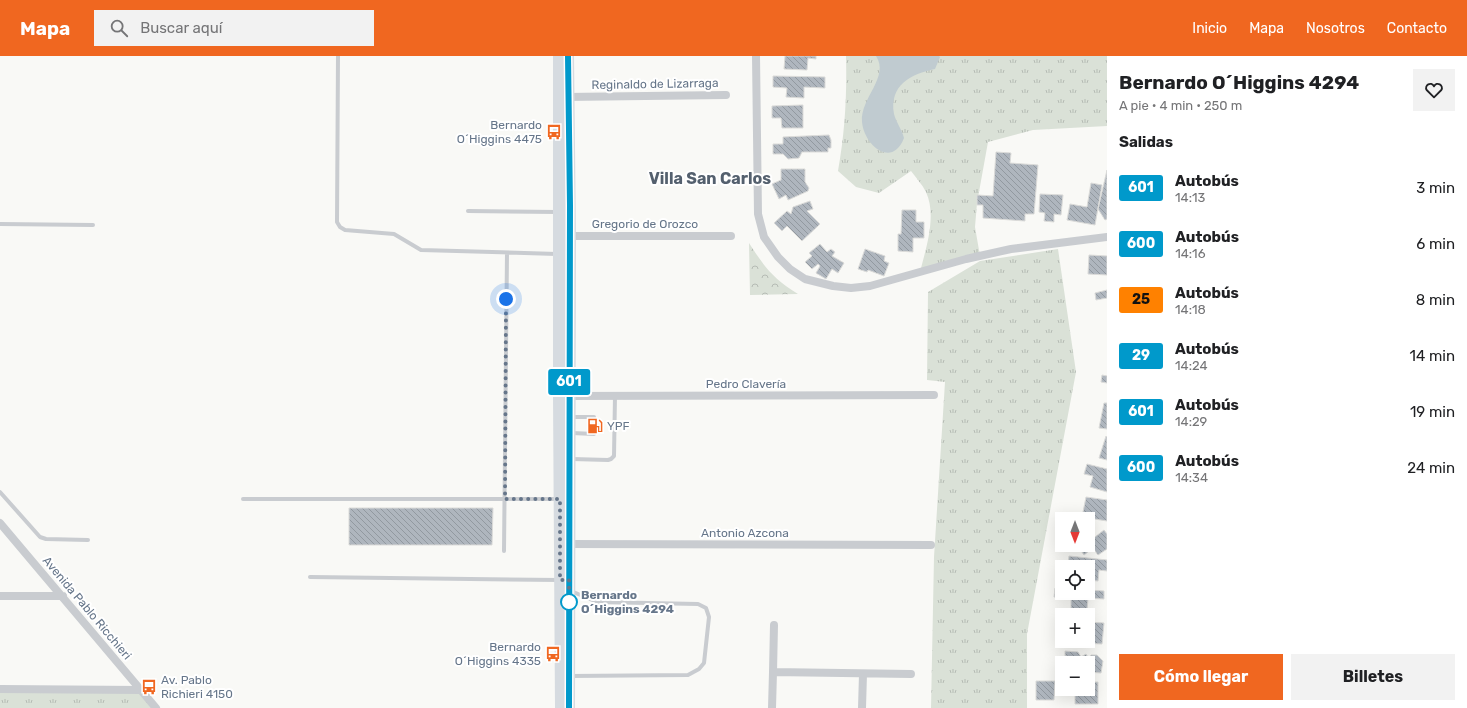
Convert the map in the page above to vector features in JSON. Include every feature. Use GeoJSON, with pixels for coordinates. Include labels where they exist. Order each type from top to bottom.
{"type":"FeatureCollection","features":[{"type":"Feature","properties":{"kind":"main road"},"geometry":{"type":"LineString","coordinates":[[559,56],[565,97],[564,499],[569,676],[561,708]]}},
{"type":"Feature","properties":{"kind":"main road"},"geometry":{"type":"LineString","coordinates":[[564,499],[569,459],[569,417],[564,396],[560,254],[565,236],[560,212],[568,56]]}},
{"type":"Feature","properties":{"kind":"main road"},"geometry":{"type":"LineString","coordinates":[[566,583],[565,692],[569,708]]}},
{"type":"Feature","properties":{"kind":"street"},"geometry":{"type":"LineString","coordinates":[[756,56],[758,214],[764,237],[778,257],[805,279],[833,286],[870,286],[966,259],[1011,249],[1107,237]]}},
{"type":"Feature","properties":{"kind":"street","name":"Reginaldo de Lizarraga"},"geometry":{"type":"LineString","coordinates":[[565,97],[726,95]]}},
{"type":"Feature","properties":{"kind":"street","name":"Gregorio de Orozco"},"geometry":{"type":"LineString","coordinates":[[565,236],[731,236]]}},
{"type":"Feature","properties":{"kind":"street","name":"Pedro Clavería"},"geometry":{"type":"LineString","coordinates":[[564,396],[934,395]]}},
{"type":"Feature","properties":{"kind":"street","name":"Avenida Pablo Ricchieri"},"geometry":{"type":"LineString","coordinates":[[0,523],[156,708]]}},
{"type":"Feature","properties":{"kind":"street","name":"Antonio Azcona"},"geometry":{"type":"LineString","coordinates":[[565,544],[931,545]]}},
{"type":"Feature","properties":{"kind":"street"},"geometry":{"type":"LineString","coordinates":[[0,596],[63,596]]}},
{"type":"Feature","properties":{"kind":"street"},"geometry":{"type":"LineString","coordinates":[[772,708],[774,625]]}},
{"type":"Feature","properties":{"kind":"street"},"geometry":{"type":"LineString","coordinates":[[773,672],[911,674]]}},
{"type":"Feature","properties":{"kind":"street"},"geometry":{"type":"LineString","coordinates":[[862,708],[863,674]]}},
{"type":"Feature","properties":{"kind":"street"},"geometry":{"type":"LineString","coordinates":[[0,689],[141,690]]}},
{"type":"Feature","properties":{"kind":"lane"},"geometry":{"type":"LineString","coordinates":[[338,56],[337,222],[340,227],[346,230],[394,234],[421,250],[560,254]]}},
{"type":"Feature","properties":{"kind":"lane"},"geometry":{"type":"LineString","coordinates":[[468,211],[560,212]]}},
{"type":"Feature","properties":{"kind":"lane"},"geometry":{"type":"LineString","coordinates":[[0,224],[93,225]]}},
{"type":"Feature","properties":{"kind":"lane"},"geometry":{"type":"LineString","coordinates":[[504,551],[506,253]]}},
{"type":"Feature","properties":{"kind":"lane"},"geometry":{"type":"LineString","coordinates":[[569,459],[611,460],[615,453],[615,396]]}},
{"type":"Feature","properties":{"kind":"lane"},"geometry":{"type":"LineString","coordinates":[[569,417],[594,417]]}},
{"type":"Feature","properties":{"kind":"lane"},"geometry":{"type":"LineString","coordinates":[[609,417],[615,417]]}},
{"type":"Feature","properties":{"kind":"lane"},"geometry":{"type":"LineString","coordinates":[[569,433],[594,434]]}},
{"type":"Feature","properties":{"kind":"lane"},"geometry":{"type":"LineString","coordinates":[[609,434],[615,434]]}},
{"type":"Feature","properties":{"kind":"lane"},"geometry":{"type":"LineString","coordinates":[[0,492],[40,538],[88,540]]}},
{"type":"Feature","properties":{"kind":"lane"},"geometry":{"type":"LineString","coordinates":[[243,499],[564,499]]}},
{"type":"Feature","properties":{"kind":"lane"},"geometry":{"type":"LineString","coordinates":[[310,577],[566,583],[597,602],[698,604],[706,608],[709,617],[704,663],[699,669],[688,675],[569,676]]}},
{"type":"Feature","properties":{"kind":"green space"},"geometry":{"type":"Polygon","coordinates":[[[846,56],[1107,56],[1107,126],[1033,130],[988,142],[977,203],[975,227],[980,256],[920,272],[931,222],[931,211],[926,192],[911,171],[879,193],[856,187],[838,171],[845,114],[846,56]]]}},
{"type":"Feature","properties":{"kind":"green space"},"geometry":{"type":"Polygon","coordinates":[[[749,243],[770,272],[782,283],[798,294],[750,295],[749,243]]]}},
{"type":"Feature","properties":{"kind":"green space"},"geometry":{"type":"Polygon","coordinates":[[[1058,249],[1076,372],[1027,634],[1027,708],[931,708],[934,557],[945,382],[927,380],[928,292],[980,261],[1058,249]]]}},
{"type":"Feature","properties":{"kind":"green space"},"geometry":{"type":"Polygon","coordinates":[[[0,689],[141,690],[156,708],[0,708],[0,689]]]}},
{"type":"Feature","properties":{"kind":"shaded area"},"geometry":{"type":"Polygon","coordinates":[[[876,56],[940,57],[935,69],[910,78],[898,88],[893,104],[894,114],[904,138],[899,147],[893,152],[886,153],[879,150],[868,139],[862,122],[865,105],[877,80],[879,72],[879,64],[876,56]]]}},
{"type":"Feature","properties":{"kind":"building"},"geometry":{"type":"Polygon","coordinates":[[[785,56],[816,56],[816,59],[808,58],[807,70],[784,69],[785,56]]]}},
{"type":"Feature","properties":{"kind":"building"},"geometry":{"type":"Polygon","coordinates":[[[773,76],[825,77],[825,88],[804,87],[804,98],[786,97],[787,88],[773,87],[773,76]]]}},
{"type":"Feature","properties":{"kind":"building"},"geometry":{"type":"Polygon","coordinates":[[[803,105],[803,128],[782,128],[781,118],[772,118],[772,106],[803,105]]]}},
{"type":"Feature","properties":{"kind":"building"},"geometry":{"type":"Polygon","coordinates":[[[829,135],[831,140],[831,148],[828,148],[828,152],[802,152],[799,158],[788,159],[783,154],[773,154],[773,144],[783,144],[783,137],[829,135]]]}},
{"type":"Feature","properties":{"kind":"building"},"geometry":{"type":"Polygon","coordinates":[[[996,152],[1011,153],[1010,163],[1038,165],[1034,214],[1025,214],[1025,221],[983,218],[983,205],[977,205],[977,195],[993,196],[996,152]]]}},
{"type":"Feature","properties":{"kind":"building"},"geometry":{"type":"Polygon","coordinates":[[[781,169],[805,169],[805,182],[809,188],[808,191],[788,200],[786,195],[779,199],[772,184],[781,180],[781,169]]]}},
{"type":"Feature","properties":{"kind":"building"},"geometry":{"type":"Polygon","coordinates":[[[1107,170],[1107,219],[1105,220],[1098,209],[1107,170]]]}},
{"type":"Feature","properties":{"kind":"building"},"geometry":{"type":"Polygon","coordinates":[[[1091,183],[1102,185],[1095,225],[1067,220],[1070,204],[1087,207],[1091,183]]]}},
{"type":"Feature","properties":{"kind":"building"},"geometry":{"type":"Polygon","coordinates":[[[1040,194],[1063,195],[1061,215],[1054,214],[1054,222],[1044,221],[1045,213],[1039,212],[1040,194]]]}},
{"type":"Feature","properties":{"kind":"building"},"geometry":{"type":"Polygon","coordinates":[[[810,201],[813,209],[807,211],[820,224],[802,241],[787,226],[782,231],[774,223],[787,211],[791,214],[793,207],[810,201]]]}},
{"type":"Feature","properties":{"kind":"building"},"geometry":{"type":"Polygon","coordinates":[[[902,210],[916,210],[916,222],[924,222],[924,238],[913,238],[913,252],[898,251],[898,234],[901,234],[902,210]]]}},
{"type":"Feature","properties":{"kind":"building"},"geometry":{"type":"Polygon","coordinates":[[[820,244],[827,252],[831,249],[835,252],[832,256],[844,263],[838,273],[832,269],[826,279],[816,273],[820,266],[818,264],[812,269],[805,262],[812,256],[809,253],[820,244]]]}},
{"type":"Feature","properties":{"kind":"building"},"geometry":{"type":"Polygon","coordinates":[[[865,249],[885,256],[884,261],[889,263],[884,276],[868,270],[867,272],[858,269],[865,249]]]}},
{"type":"Feature","properties":{"kind":"building"},"geometry":{"type":"Polygon","coordinates":[[[1089,255],[1107,256],[1107,275],[1088,274],[1089,255]]]}},
{"type":"Feature","properties":{"kind":"building"},"geometry":{"type":"Polygon","coordinates":[[[1107,290],[1107,298],[1096,300],[1095,293],[1107,290]]]}},
{"type":"Feature","properties":{"kind":"building"},"geometry":{"type":"Polygon","coordinates":[[[1102,375],[1107,376],[1107,383],[1101,382],[1102,375]]]}},
{"type":"Feature","properties":{"kind":"building"},"geometry":{"type":"Polygon","coordinates":[[[1104,403],[1107,403],[1107,429],[1099,428],[1104,403]]]}},
{"type":"Feature","properties":{"kind":"building"},"geometry":{"type":"Polygon","coordinates":[[[1106,436],[1107,437],[1107,460],[1099,458],[1106,436]]]}},
{"type":"Feature","properties":{"kind":"building"},"geometry":{"type":"Polygon","coordinates":[[[1087,464],[1107,469],[1107,492],[1090,487],[1093,476],[1084,474],[1087,464]]]}},
{"type":"Feature","properties":{"kind":"building"},"geometry":{"type":"Polygon","coordinates":[[[1086,497],[1107,500],[1107,521],[1095,519],[1095,512],[1083,512],[1086,497]]]}},
{"type":"Feature","properties":{"kind":"building"},"geometry":{"type":"Polygon","coordinates":[[[349,508],[493,508],[492,545],[349,545],[349,508]]]}},
{"type":"Feature","properties":{"kind":"building"},"geometry":{"type":"Polygon","coordinates":[[[1104,530],[1107,534],[1107,549],[1098,555],[1095,551],[1095,537],[1104,530]]]}},
{"type":"Feature","properties":{"kind":"building"},"geometry":{"type":"Polygon","coordinates":[[[1069,556],[1107,560],[1107,571],[1099,570],[1098,581],[1095,581],[1095,560],[1069,560],[1069,556]]]}},
{"type":"Feature","properties":{"kind":"building"},"geometry":{"type":"Polygon","coordinates":[[[1095,590],[1104,591],[1104,599],[1095,598],[1095,590]]]}},
{"type":"Feature","properties":{"kind":"building"},"geometry":{"type":"Polygon","coordinates":[[[1071,600],[1088,600],[1087,608],[1071,608],[1071,600]]]}},
{"type":"Feature","properties":{"kind":"building"},"geometry":{"type":"Polygon","coordinates":[[[1095,622],[1104,623],[1102,644],[1095,644],[1095,622]]]}},
{"type":"Feature","properties":{"kind":"building"},"geometry":{"type":"Polygon","coordinates":[[[1065,651],[1078,652],[1080,656],[1065,656],[1065,651]]]}},
{"type":"Feature","properties":{"kind":"building"},"geometry":{"type":"Polygon","coordinates":[[[1091,655],[1097,655],[1103,661],[1101,673],[1095,673],[1095,656],[1091,655]]]}},
{"type":"Feature","properties":{"kind":"building"},"geometry":{"type":"Polygon","coordinates":[[[1036,681],[1055,681],[1054,700],[1036,700],[1036,681]]]}},
{"type":"Feature","properties":{"kind":"building"},"geometry":{"type":"Polygon","coordinates":[[[1095,682],[1098,682],[1098,704],[1075,704],[1075,696],[1095,696],[1095,682]]]}},
{"type":"Feature","properties":{"kind":"bus line","name":"601"},"geometry":{"type":"LineString","coordinates":[[568,56],[570,98],[569,708]]}},
{"type":"Feature","properties":{"kind":"place","name":"Bernardo O´Higgins 4475"},"geometry":{"type":"Point","coordinates":[554,132]}},
{"type":"Feature","properties":{"kind":"place","name":"YPF"},"geometry":{"type":"Point","coordinates":[595,426]}},
{"type":"Feature","properties":{"kind":"place","name":"Bernardo O´Higgins 4294"},"geometry":{"type":"Point","coordinates":[569,602]}},
{"type":"Feature","properties":{"kind":"place","name":"Bernardo O´Higgins 4335"},"geometry":{"type":"Point","coordinates":[553,654]}},
{"type":"Feature","properties":{"kind":"place","name":"Av. Pablo Richieri 4150"},"geometry":{"type":"Point","coordinates":[149,687]}},
{"type":"Feature","properties":{"kind":"district","name":"Villa San Carlos"},"geometry":{"type":"Point","coordinates":[710,178]}},
{"type":"Feature","properties":{"kind":"route"},"geometry":{"type":"LineString","coordinates":[[506,299],[505,499],[560,499],[560,580],[569,580],[569,605],[569,602]]}}]}
